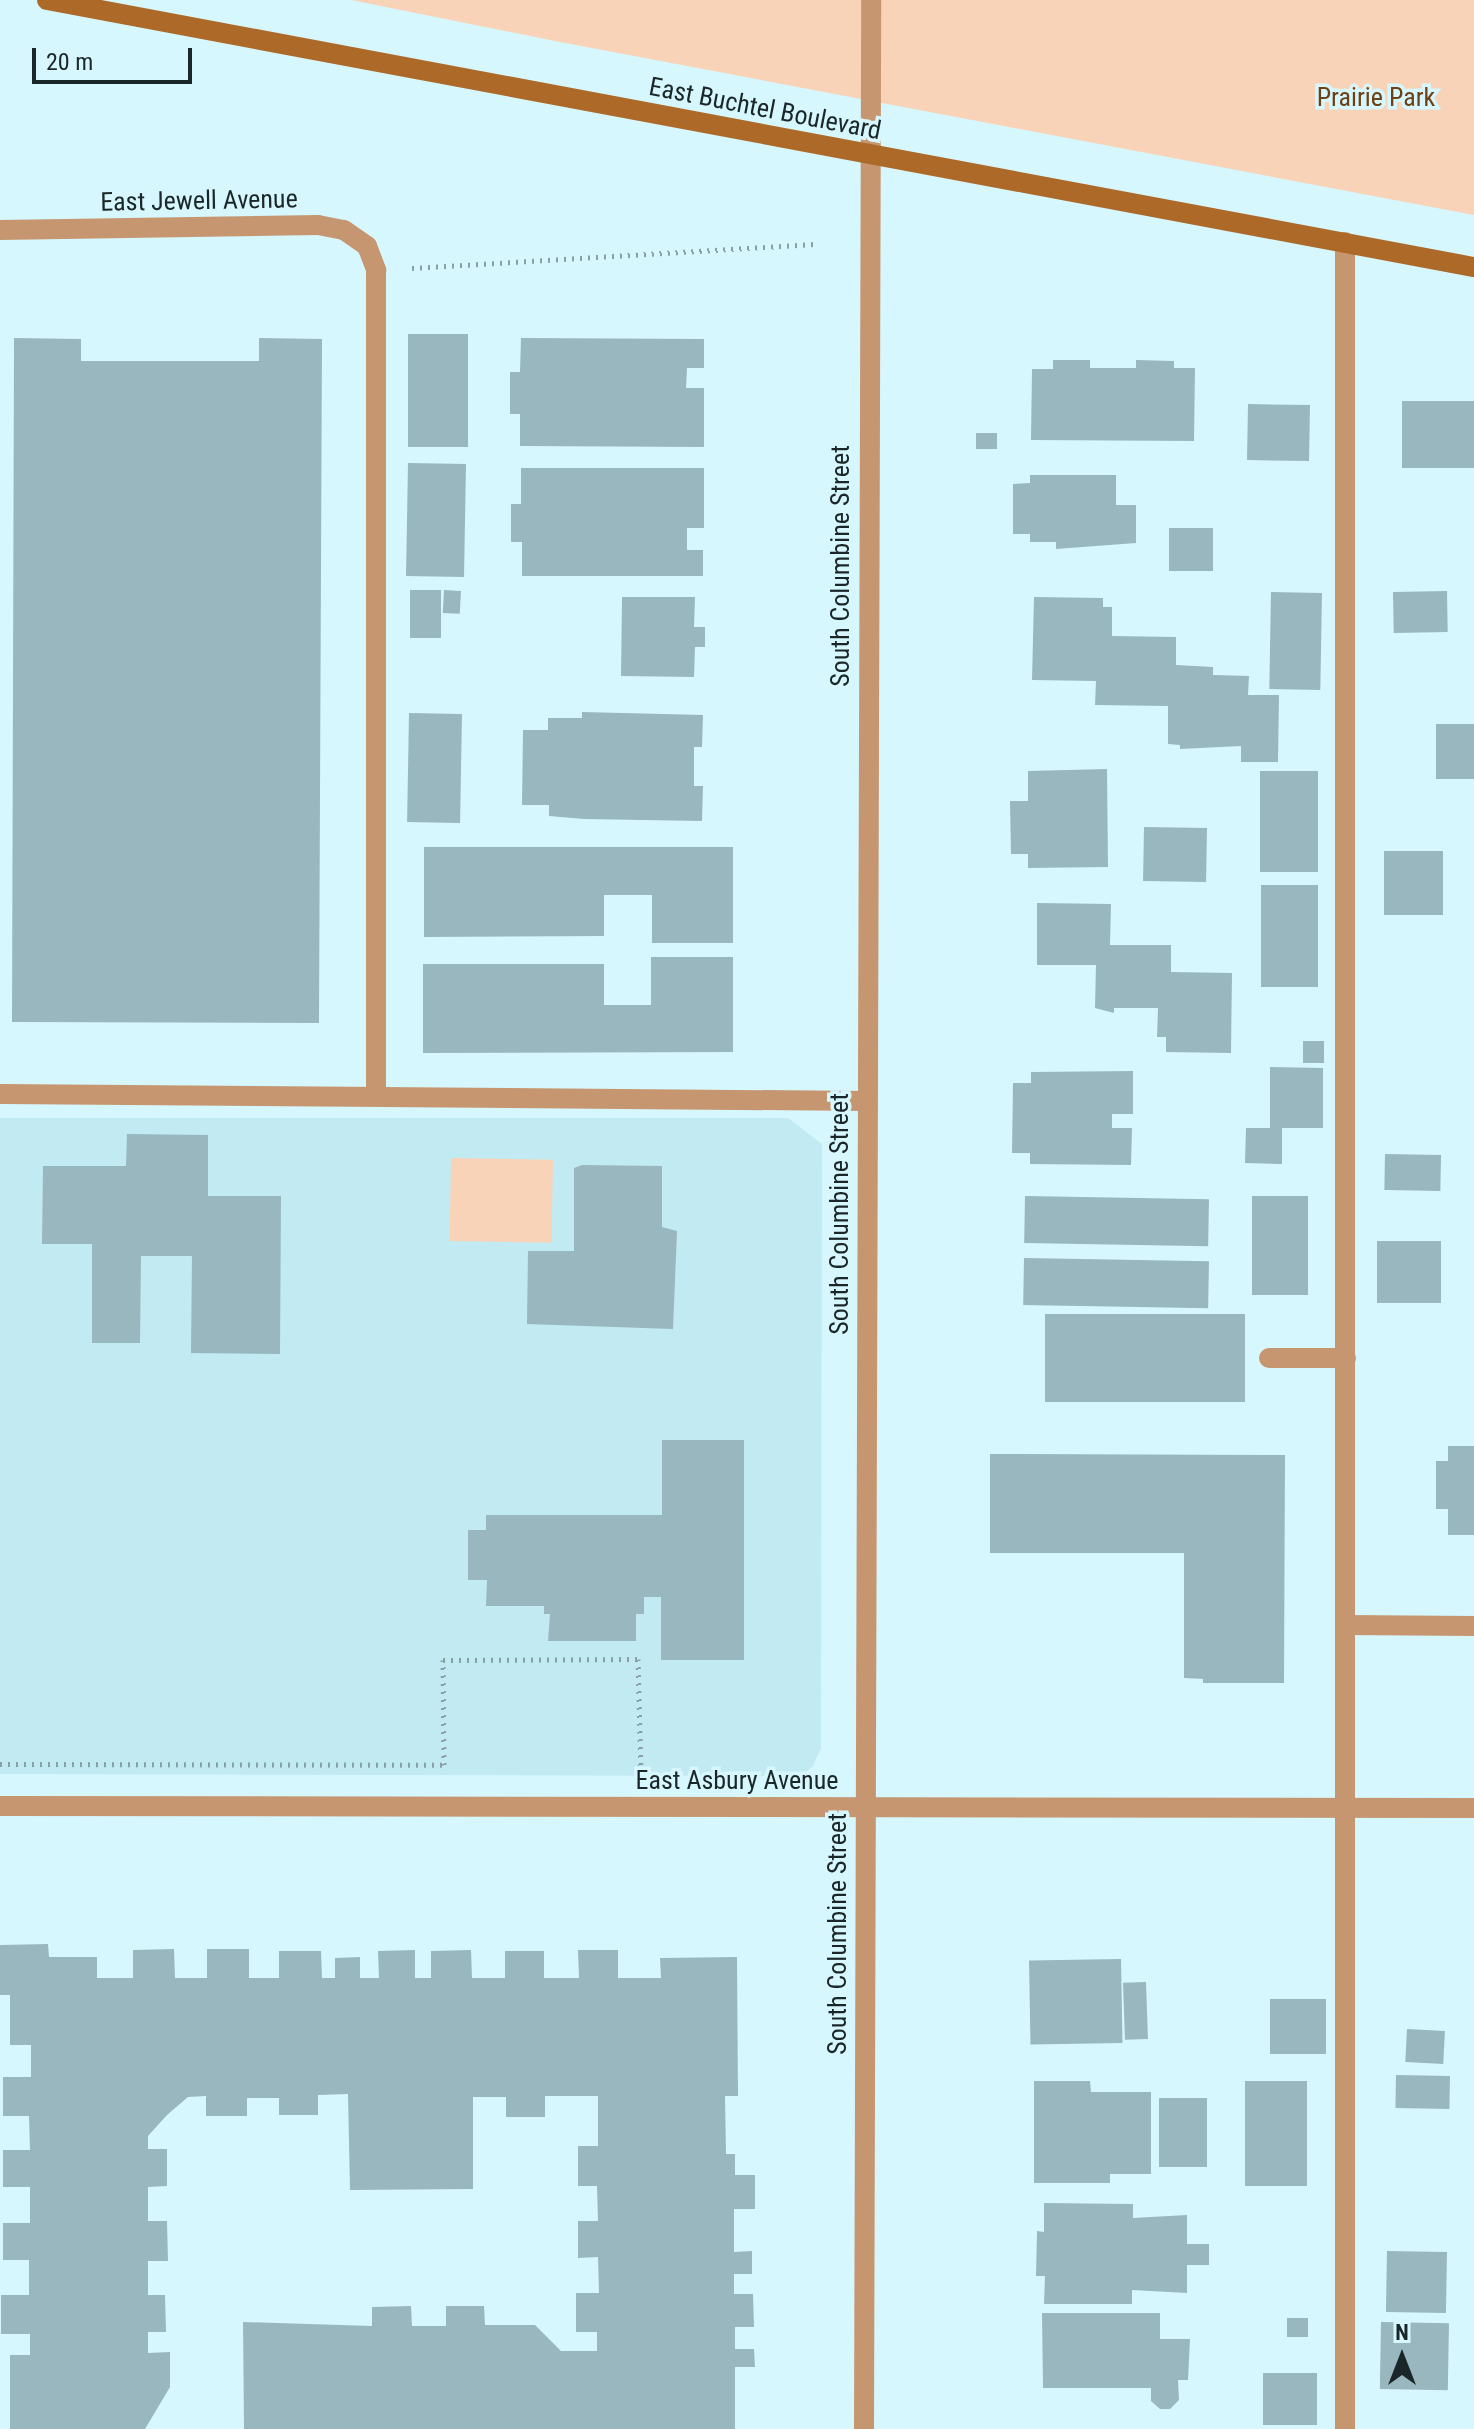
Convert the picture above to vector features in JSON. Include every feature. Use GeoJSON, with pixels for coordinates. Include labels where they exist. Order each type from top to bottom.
{"type":"FeatureCollection","features":[{"type":"Feature","properties":{"kind":"main road","name":"East Buchtel Boulevard"},"geometry":{"type":"LineString","coordinates":[[47,0],[1474,267]]}},
{"type":"Feature","properties":{"kind":"street","name":"South Columbine Street"},"geometry":{"type":"LineString","coordinates":[[864,2429],[871,0]]}},
{"type":"Feature","properties":{"kind":"street","name":"East Jewell Avenue"},"geometry":{"type":"LineString","coordinates":[[0,230],[318,225],[344,230],[367,246],[376,270]]}},
{"type":"Feature","properties":{"kind":"street"},"geometry":{"type":"LineString","coordinates":[[1345,242],[1345,2429]]}},
{"type":"Feature","properties":{"kind":"street"},"geometry":{"type":"LineString","coordinates":[[376,270],[376,1096]]}},
{"type":"Feature","properties":{"kind":"street"},"geometry":{"type":"LineString","coordinates":[[0,1094],[866,1101]]}},
{"type":"Feature","properties":{"kind":"street"},"geometry":{"type":"LineString","coordinates":[[1269,1358],[1346,1358]]}},
{"type":"Feature","properties":{"kind":"street"},"geometry":{"type":"LineString","coordinates":[[1346,1625],[1474,1626]]}},
{"type":"Feature","properties":{"kind":"street","name":"East Asbury Avenue"},"geometry":{"type":"LineString","coordinates":[[0,1806],[1474,1808]]}},
{"type":"Feature","properties":{"kind":"path"},"geometry":{"type":"LineString","coordinates":[[376,270],[818,244]]}},
{"type":"Feature","properties":{"kind":"path"},"geometry":{"type":"LineString","coordinates":[[0,1764],[444,1765],[443,1660],[638,1659],[641,1772]]}},
{"type":"Feature","properties":{"kind":"shaded area"},"geometry":{"type":"Polygon","coordinates":[[[0,1118],[788,1118],[822,1144],[821,1748],[813,1766],[804,1774],[791,1776],[0,1774],[0,1118]]]}},
{"type":"Feature","properties":{"kind":"green space","name":"Prairie Park"},"geometry":{"type":"Polygon","coordinates":[[[351,0],[1474,0],[1474,215],[560,42],[351,0]]]}},
{"type":"Feature","properties":{"kind":"green space"},"geometry":{"type":"Polygon","coordinates":[[[451,1158],[553,1160],[552,1243],[450,1241],[451,1158]]]}},
{"type":"Feature","properties":{"kind":"building"},"geometry":{"type":"Polygon","coordinates":[[[408,334],[468,334],[468,447],[408,447],[408,334]]]}},
{"type":"Feature","properties":{"kind":"building"},"geometry":{"type":"Polygon","coordinates":[[[14,338],[81,339],[81,361],[259,361],[259,338],[322,339],[319,1023],[12,1022],[14,338]]]}},
{"type":"Feature","properties":{"kind":"building"},"geometry":{"type":"Polygon","coordinates":[[[521,338],[704,339],[704,368],[687,368],[686,388],[704,388],[704,447],[520,446],[520,414],[510,414],[510,372],[520,372],[521,338]]]}},
{"type":"Feature","properties":{"kind":"building"},"geometry":{"type":"Polygon","coordinates":[[[1053,360],[1090,360],[1090,368],[1136,368],[1136,360],[1174,361],[1174,368],[1195,368],[1194,441],[1031,440],[1032,369],[1053,369],[1053,360]]]}},
{"type":"Feature","properties":{"kind":"building"},"geometry":{"type":"Polygon","coordinates":[[[1402,401],[1474,401],[1474,468],[1402,468],[1402,401]]]}},
{"type":"Feature","properties":{"kind":"building"},"geometry":{"type":"Polygon","coordinates":[[[1248,404],[1310,405],[1309,461],[1247,460],[1248,404]]]}},
{"type":"Feature","properties":{"kind":"building"},"geometry":{"type":"Polygon","coordinates":[[[976,433],[997,433],[997,449],[976,449],[976,433]]]}},
{"type":"Feature","properties":{"kind":"building"},"geometry":{"type":"Polygon","coordinates":[[[408,463],[466,464],[464,577],[406,576],[408,463]]]}},
{"type":"Feature","properties":{"kind":"building"},"geometry":{"type":"Polygon","coordinates":[[[521,468],[704,468],[704,528],[687,528],[687,550],[703,550],[703,576],[522,576],[522,542],[511,542],[511,504],[521,504],[521,468]]]}},
{"type":"Feature","properties":{"kind":"building"},"geometry":{"type":"Polygon","coordinates":[[[1030,475],[1116,475],[1116,505],[1136,505],[1136,543],[1056,549],[1056,542],[1030,542],[1030,534],[1013,534],[1013,484],[1030,483],[1030,475]]]}},
{"type":"Feature","properties":{"kind":"building"},"geometry":{"type":"Polygon","coordinates":[[[1169,528],[1213,528],[1213,571],[1169,571],[1169,528]]]}},
{"type":"Feature","properties":{"kind":"building"},"geometry":{"type":"Polygon","coordinates":[[[410,590],[441,590],[441,638],[410,638],[410,590]]]}},
{"type":"Feature","properties":{"kind":"building"},"geometry":{"type":"Polygon","coordinates":[[[444,590],[461,591],[460,614],[443,613],[444,590]]]}},
{"type":"Feature","properties":{"kind":"building"},"geometry":{"type":"Polygon","coordinates":[[[1447,591],[1448,632],[1394,633],[1393,592],[1447,591]]]}},
{"type":"Feature","properties":{"kind":"building"},"geometry":{"type":"Polygon","coordinates":[[[1271,592],[1322,593],[1320,690],[1269,689],[1271,592]]]}},
{"type":"Feature","properties":{"kind":"building"},"geometry":{"type":"Polygon","coordinates":[[[622,597],[695,597],[694,627],[705,627],[705,647],[695,647],[694,677],[621,676],[622,597]]]}},
{"type":"Feature","properties":{"kind":"building"},"geometry":{"type":"Polygon","coordinates":[[[1034,597],[1103,598],[1103,607],[1112,607],[1112,636],[1176,637],[1176,665],[1213,667],[1213,675],[1249,676],[1248,695],[1279,695],[1278,762],[1241,762],[1241,746],[1180,749],[1180,745],[1168,744],[1168,706],[1095,705],[1096,681],[1032,680],[1034,597]]]}},
{"type":"Feature","properties":{"kind":"building"},"geometry":{"type":"Polygon","coordinates":[[[582,712],[703,715],[702,747],[694,747],[694,786],[703,786],[702,821],[549,816],[549,805],[522,805],[523,730],[548,730],[548,718],[582,718],[582,712]]]}},
{"type":"Feature","properties":{"kind":"building"},"geometry":{"type":"Polygon","coordinates":[[[409,713],[462,714],[460,823],[407,822],[409,713]]]}},
{"type":"Feature","properties":{"kind":"building"},"geometry":{"type":"Polygon","coordinates":[[[1436,724],[1474,724],[1474,779],[1436,779],[1436,724]]]}},
{"type":"Feature","properties":{"kind":"building"},"geometry":{"type":"Polygon","coordinates":[[[1107,769],[1108,867],[1028,868],[1028,854],[1011,854],[1010,801],[1028,801],[1028,771],[1107,769]]]}},
{"type":"Feature","properties":{"kind":"building"},"geometry":{"type":"Polygon","coordinates":[[[1260,771],[1318,771],[1318,872],[1260,872],[1260,771]]]}},
{"type":"Feature","properties":{"kind":"building"},"geometry":{"type":"Polygon","coordinates":[[[1144,827],[1207,828],[1206,882],[1143,881],[1144,827]]]}},
{"type":"Feature","properties":{"kind":"building"},"geometry":{"type":"Polygon","coordinates":[[[424,847],[733,847],[733,943],[652,943],[652,895],[604,895],[604,936],[424,937],[424,847]]]}},
{"type":"Feature","properties":{"kind":"building"},"geometry":{"type":"Polygon","coordinates":[[[1384,851],[1443,851],[1443,915],[1384,915],[1384,851]]]}},
{"type":"Feature","properties":{"kind":"building"},"geometry":{"type":"Polygon","coordinates":[[[1261,885],[1318,885],[1318,987],[1261,987],[1261,885]]]}},
{"type":"Feature","properties":{"kind":"building"},"geometry":{"type":"Polygon","coordinates":[[[1037,903],[1111,904],[1110,945],[1171,945],[1171,972],[1232,973],[1231,1053],[1166,1052],[1166,1037],[1157,1037],[1158,1008],[1114,1008],[1114,1013],[1095,1008],[1096,965],[1037,965],[1037,903]]]}},
{"type":"Feature","properties":{"kind":"building"},"geometry":{"type":"Polygon","coordinates":[[[651,957],[733,957],[733,1052],[423,1053],[423,964],[604,964],[604,1005],[651,1005],[651,957]]]}},
{"type":"Feature","properties":{"kind":"building"},"geometry":{"type":"Polygon","coordinates":[[[1303,1041],[1324,1041],[1324,1063],[1303,1063],[1303,1041]]]}},
{"type":"Feature","properties":{"kind":"building"},"geometry":{"type":"Polygon","coordinates":[[[1270,1067],[1323,1068],[1323,1128],[1282,1128],[1282,1164],[1245,1163],[1246,1128],[1270,1128],[1270,1067]]]}},
{"type":"Feature","properties":{"kind":"building"},"geometry":{"type":"Polygon","coordinates":[[[1133,1071],[1133,1114],[1112,1114],[1112,1128],[1132,1128],[1131,1165],[1030,1164],[1030,1153],[1012,1153],[1013,1083],[1031,1083],[1031,1072],[1133,1071]]]}},
{"type":"Feature","properties":{"kind":"building"},"geometry":{"type":"Polygon","coordinates":[[[127,1134],[208,1135],[208,1196],[281,1196],[280,1354],[191,1353],[192,1256],[141,1256],[140,1343],[92,1343],[92,1244],[42,1244],[43,1166],[126,1166],[127,1134]]]}},
{"type":"Feature","properties":{"kind":"building"},"geometry":{"type":"Polygon","coordinates":[[[1385,1154],[1441,1155],[1440,1191],[1384,1190],[1385,1154]]]}},
{"type":"Feature","properties":{"kind":"building"},"geometry":{"type":"Polygon","coordinates":[[[582,1165],[662,1166],[662,1227],[677,1231],[673,1329],[527,1324],[528,1251],[574,1251],[574,1168],[582,1165]]]}},
{"type":"Feature","properties":{"kind":"building"},"geometry":{"type":"Polygon","coordinates":[[[1025,1196],[1209,1199],[1208,1246],[1024,1243],[1025,1196]]]}},
{"type":"Feature","properties":{"kind":"building"},"geometry":{"type":"Polygon","coordinates":[[[1252,1196],[1308,1196],[1308,1295],[1252,1295],[1252,1196]]]}},
{"type":"Feature","properties":{"kind":"building"},"geometry":{"type":"Polygon","coordinates":[[[1377,1241],[1441,1241],[1441,1303],[1377,1303],[1377,1241]]]}},
{"type":"Feature","properties":{"kind":"building"},"geometry":{"type":"Polygon","coordinates":[[[1024,1258],[1209,1261],[1208,1308],[1023,1305],[1024,1258]]]}},
{"type":"Feature","properties":{"kind":"building"},"geometry":{"type":"Polygon","coordinates":[[[1045,1314],[1245,1314],[1245,1402],[1045,1402],[1045,1314]]]}},
{"type":"Feature","properties":{"kind":"building"},"geometry":{"type":"Polygon","coordinates":[[[662,1440],[744,1440],[744,1660],[661,1660],[661,1597],[644,1597],[644,1614],[636,1614],[636,1641],[548,1641],[550,1614],[544,1614],[544,1606],[486,1606],[487,1580],[468,1580],[468,1530],[486,1530],[486,1515],[662,1515],[662,1440]]]}},
{"type":"Feature","properties":{"kind":"building"},"geometry":{"type":"Polygon","coordinates":[[[1448,1446],[1474,1446],[1474,1535],[1448,1535],[1448,1509],[1436,1509],[1436,1461],[1448,1461],[1448,1446]]]}},
{"type":"Feature","properties":{"kind":"building"},"geometry":{"type":"Polygon","coordinates":[[[990,1454],[1285,1455],[1284,1683],[1203,1683],[1203,1679],[1184,1678],[1184,1553],[990,1553],[990,1454]]]}},
{"type":"Feature","properties":{"kind":"building"},"geometry":{"type":"Polygon","coordinates":[[[48,1944],[49,1957],[97,1957],[97,1978],[133,1978],[133,1950],[174,1949],[175,1978],[207,1978],[207,1949],[249,1949],[249,1978],[279,1978],[279,1951],[321,1951],[322,1978],[335,1978],[335,1958],[360,1957],[360,1978],[379,1978],[378,1951],[415,1950],[415,1978],[431,1978],[431,1951],[471,1950],[472,1978],[505,1978],[505,1951],[544,1951],[544,1978],[579,1978],[578,1950],[618,1950],[618,1978],[661,1978],[660,1958],[737,1957],[738,2096],[725,2096],[726,2154],[735,2154],[735,2175],[755,2175],[755,2209],[734,2209],[734,2252],[752,2251],[752,2274],[734,2274],[734,2294],[753,2294],[754,2327],[735,2327],[735,2349],[754,2349],[755,2367],[735,2367],[735,2429],[244,2429],[243,2322],[372,2326],[372,2307],[411,2306],[412,2326],[446,2326],[446,2306],[484,2306],[485,2325],[535,2325],[561,2351],[597,2351],[597,2332],[576,2332],[576,2293],[599,2293],[598,2257],[578,2258],[578,2221],[598,2221],[597,2186],[578,2186],[578,2146],[598,2146],[598,2096],[545,2096],[545,2117],[506,2117],[506,2097],[473,2097],[473,2189],[350,2190],[348,2094],[318,2095],[318,2115],[279,2115],[279,2098],[247,2098],[247,2116],[206,2116],[206,2096],[188,2097],[167,2115],[148,2136],[148,2149],[167,2149],[167,2186],[148,2187],[148,2221],[167,2221],[168,2261],[148,2261],[148,2295],[165,2295],[166,2332],[148,2332],[148,2353],[170,2352],[170,2387],[145,2429],[10,2429],[10,2355],[30,2355],[30,2334],[1,2334],[1,2295],[29,2295],[29,2260],[3,2260],[3,2223],[30,2223],[30,2187],[3,2187],[3,2150],[30,2150],[29,2116],[3,2116],[3,2077],[31,2077],[31,2045],[10,2045],[10,1995],[0,1995],[0,1945],[48,1944]]]}},
{"type":"Feature","properties":{"kind":"building"},"geometry":{"type":"Polygon","coordinates":[[[1121,1959],[1122,2043],[1030,2045],[1029,1961],[1121,1959]]]}},
{"type":"Feature","properties":{"kind":"building"},"geometry":{"type":"Polygon","coordinates":[[[1146,1982],[1148,2039],[1125,2040],[1123,1983],[1146,1982]]]}},
{"type":"Feature","properties":{"kind":"building"},"geometry":{"type":"Polygon","coordinates":[[[1270,1999],[1326,1999],[1326,2054],[1270,2054],[1270,1999]]]}},
{"type":"Feature","properties":{"kind":"building"},"geometry":{"type":"Polygon","coordinates":[[[1407,2029],[1445,2031],[1443,2064],[1405,2062],[1407,2029]]]}},
{"type":"Feature","properties":{"kind":"building"},"geometry":{"type":"Polygon","coordinates":[[[1396,2075],[1450,2076],[1449,2109],[1395,2108],[1396,2075]]]}},
{"type":"Feature","properties":{"kind":"building"},"geometry":{"type":"Polygon","coordinates":[[[1034,2081],[1090,2081],[1091,2092],[1151,2092],[1151,2174],[1110,2174],[1110,2183],[1034,2183],[1034,2081]]]}},
{"type":"Feature","properties":{"kind":"building"},"geometry":{"type":"Polygon","coordinates":[[[1245,2081],[1307,2081],[1307,2186],[1245,2186],[1245,2081]]]}},
{"type":"Feature","properties":{"kind":"building"},"geometry":{"type":"Polygon","coordinates":[[[1159,2098],[1207,2098],[1207,2167],[1159,2167],[1159,2098]]]}},
{"type":"Feature","properties":{"kind":"building"},"geometry":{"type":"Polygon","coordinates":[[[1044,2203],[1133,2204],[1133,2218],[1187,2215],[1187,2244],[1209,2244],[1209,2265],[1187,2265],[1187,2293],[1132,2290],[1132,2304],[1044,2304],[1045,2276],[1036,2276],[1037,2231],[1044,2232],[1044,2203]]]}},
{"type":"Feature","properties":{"kind":"building"},"geometry":{"type":"Polygon","coordinates":[[[1387,2251],[1447,2252],[1446,2313],[1386,2312],[1387,2251]]]}},
{"type":"Feature","properties":{"kind":"building"},"geometry":{"type":"Polygon","coordinates":[[[1042,2313],[1160,2313],[1160,2339],[1190,2339],[1188,2380],[1178,2380],[1179,2400],[1170,2409],[1160,2409],[1151,2401],[1151,2388],[1043,2388],[1042,2313]]]}},
{"type":"Feature","properties":{"kind":"building"},"geometry":{"type":"Polygon","coordinates":[[[1287,2318],[1308,2318],[1308,2337],[1287,2337],[1287,2318]]]}},
{"type":"Feature","properties":{"kind":"building"},"geometry":{"type":"Polygon","coordinates":[[[1381,2322],[1449,2323],[1448,2390],[1380,2389],[1381,2322]]]}},
{"type":"Feature","properties":{"kind":"building"},"geometry":{"type":"Polygon","coordinates":[[[1263,2373],[1317,2373],[1317,2425],[1263,2425],[1263,2373]]]}}]}
